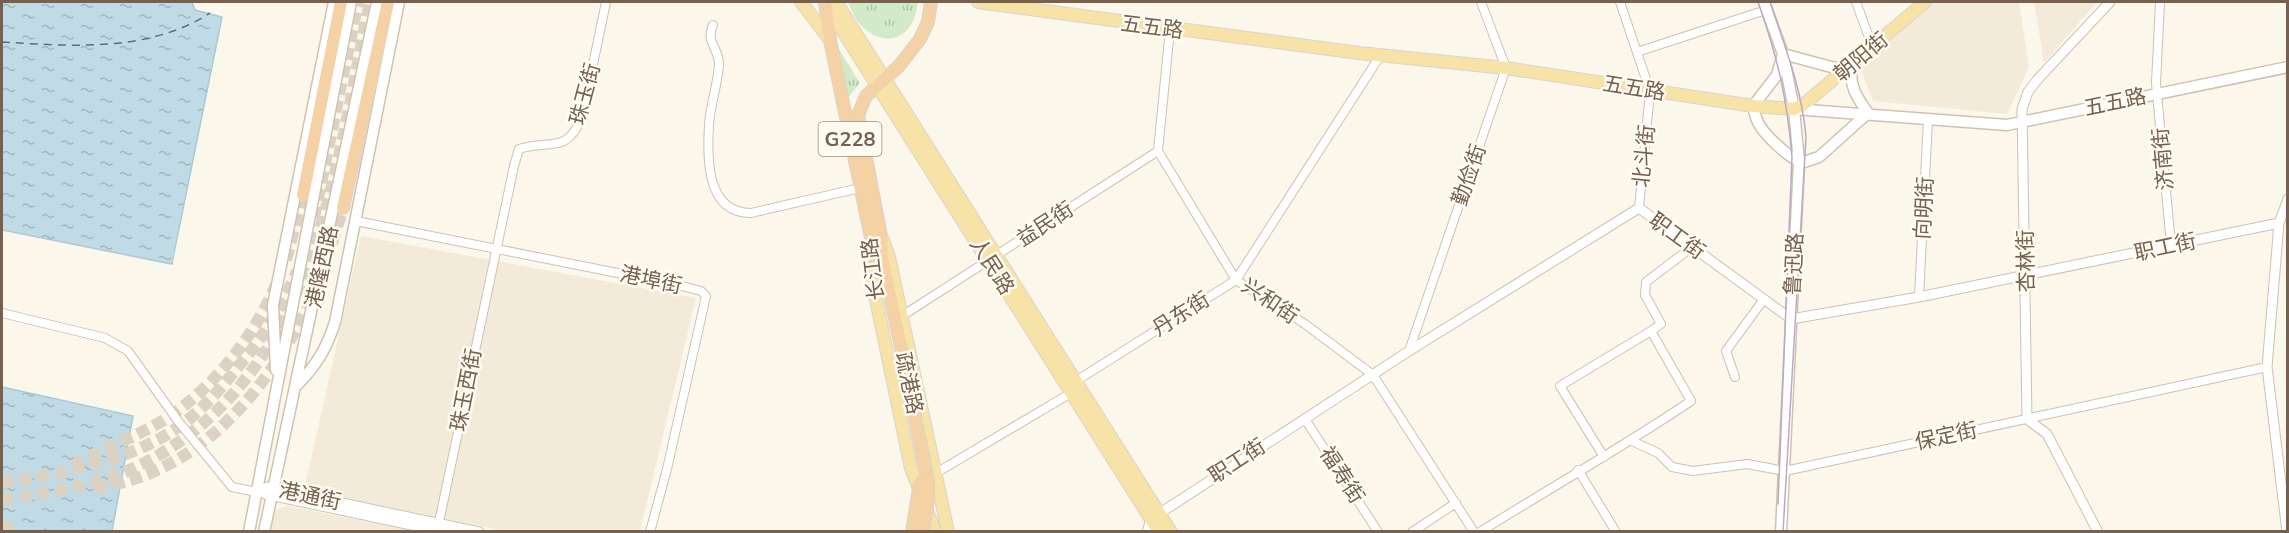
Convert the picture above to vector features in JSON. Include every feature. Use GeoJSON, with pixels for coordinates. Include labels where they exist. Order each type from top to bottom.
{"type":"FeatureCollection","features":[{"type":"Feature","properties":{"kind":"highway"},"geometry":{"type":"LineString","coordinates":[[303,195],[342,2]]}},
{"type":"Feature","properties":{"kind":"highway"},"geometry":{"type":"LineString","coordinates":[[343,208],[388,2]]}},
{"type":"Feature","properties":{"kind":"highway","name":"长江路"},"geometry":{"type":"LineString","coordinates":[[827,2],[830,40],[860,188],[876,236]]}},
{"type":"Feature","properties":{"kind":"highway","name":"G228"},"geometry":{"type":"LineString","coordinates":[[881,82],[899,66],[920,39],[933,3]]}},
{"type":"Feature","properties":{"kind":"highway","name":"长江路"},"geometry":{"type":"LineString","coordinates":[[876,236],[858,127],[861,104],[881,82]]}},
{"type":"Feature","properties":{"kind":"highway","name":"疏港路"},"geometry":{"type":"LineString","coordinates":[[876,236],[921,481],[912,531]]}},
{"type":"Feature","properties":{"kind":"highway","name":"疏港路"},"geometry":{"type":"LineString","coordinates":[[898,348],[928,481],[925,531]]}},
{"type":"Feature","properties":{"kind":"main road"},"geometry":{"type":"LineString","coordinates":[[278,380],[274,352],[273,305],[334,2]]}},
{"type":"Feature","properties":{"kind":"main road","name":"港隆西路"},"geometry":{"type":"LineString","coordinates":[[249,531],[351,2]]}},
{"type":"Feature","properties":{"kind":"main road","name":"港隆西路"},"geometry":{"type":"LineString","coordinates":[[264,531],[297,386],[377,2]]}},
{"type":"Feature","properties":{"kind":"main road"},"geometry":{"type":"LineString","coordinates":[[297,386],[315,367],[328,346],[356,221],[399,2]]}},
{"type":"Feature","properties":{"kind":"main road"},"geometry":{"type":"LineString","coordinates":[[801,2],[830,40]]}},
{"type":"Feature","properties":{"kind":"main road","name":"人民路"},"geometry":{"type":"LineString","coordinates":[[827,2],[881,82],[1155,516],[1171,531]]}},
{"type":"Feature","properties":{"kind":"main road","name":"五五路"},"geometry":{"type":"LineString","coordinates":[[978,2],[1380,56],[1506,69],[1753,106],[2007,125],[2288,67]]}},
{"type":"Feature","properties":{"kind":"main road","name":"朝阳街"},"geometry":{"type":"LineString","coordinates":[[1794,109],[1803,105],[1874,48],[1910,7],[1925,2]]}},
{"type":"Feature","properties":{"kind":"main road","name":"鲁迅路"},"geometry":{"type":"LineString","coordinates":[[1765,6],[1783,54],[1794,109],[1799,162],[1781,531]]}},
{"type":"Feature","properties":{"kind":"main road"},"geometry":{"type":"LineString","coordinates":[[1783,54],[1835,68],[1852,64],[1851,84],[1857,99],[1868,113],[1819,157],[1799,162],[1764,132],[1757,121],[1753,106],[1777,75],[1783,54]]}},
{"type":"Feature","properties":{"kind":"main road"},"geometry":{"type":"LineString","coordinates":[[891,99],[899,66]]}},
{"type":"Feature","properties":{"kind":"main road"},"geometry":{"type":"LineString","coordinates":[[876,236],[889,257],[948,531]]}},
{"type":"Feature","properties":{"kind":"main road","name":"长江路"},"geometry":{"type":"LineString","coordinates":[[876,236],[868,261],[911,468],[923,506],[935,531]]}},
{"type":"Feature","properties":{"kind":"main road"},"geometry":{"type":"LineString","coordinates":[[923,506],[925,531]]}},
{"type":"Feature","properties":{"kind":"main road","name":"人民路"},"geometry":{"type":"LineString","coordinates":[[1155,516],[1159,531]]}},
{"type":"Feature","properties":{"kind":"street","name":"珠玉街"},"geometry":{"type":"LineString","coordinates":[[495,249],[519,149],[534,144],[552,147],[565,142],[576,132],[582,117],[606,2]]}},
{"type":"Feature","properties":{"kind":"street"},"geometry":{"type":"LineString","coordinates":[[1481,2],[1506,69]]}},
{"type":"Feature","properties":{"kind":"street","name":"北斗街"},"geometry":{"type":"LineString","coordinates":[[1620,2],[1650,91],[1639,208]]}},
{"type":"Feature","properties":{"kind":"street"},"geometry":{"type":"LineString","coordinates":[[1856,2],[1874,48]]}},
{"type":"Feature","properties":{"kind":"street","name":"杏林街"},"geometry":{"type":"LineString","coordinates":[[2027,418],[2022,109],[2028,92],[2110,2]]}},
{"type":"Feature","properties":{"kind":"street","name":"济南街"},"geometry":{"type":"LineString","coordinates":[[2160,2],[2157,94],[2171,245]]}},
{"type":"Feature","properties":{"kind":"street"},"geometry":{"type":"LineString","coordinates":[[1637,52],[1765,6]]}},
{"type":"Feature","properties":{"kind":"street"},"geometry":{"type":"LineString","coordinates":[[713,25],[710,42],[719,63],[709,124],[711,176],[714,190],[729,209],[737,213],[751,213],[860,188]]}},
{"type":"Feature","properties":{"kind":"street"},"geometry":{"type":"LineString","coordinates":[[1158,152],[1170,29]]}},
{"type":"Feature","properties":{"kind":"street","name":"丹东街"},"geometry":{"type":"LineString","coordinates":[[936,474],[1074,387],[1236,280],[1380,56]]}},
{"type":"Feature","properties":{"kind":"street","name":"勤俭街"},"geometry":{"type":"LineString","coordinates":[[1409,351],[1506,69]]}},
{"type":"Feature","properties":{"kind":"street","name":"向明街"},"geometry":{"type":"LineString","coordinates":[[1919,297],[1928,119]]}},
{"type":"Feature","properties":{"kind":"street","name":"益民街"},"geometry":{"type":"LineString","coordinates":[[902,316],[1158,152]]}},
{"type":"Feature","properties":{"kind":"street","name":"兴和街"},"geometry":{"type":"LineString","coordinates":[[1158,152],[1236,280],[1305,324],[1373,375],[1474,531]]}},
{"type":"Feature","properties":{"kind":"street"},"geometry":{"type":"LineString","coordinates":[[2287,531],[2266,367],[2279,224],[2288,199]]}},
{"type":"Feature","properties":{"kind":"street","name":"职工街"},"geometry":{"type":"LineString","coordinates":[[1155,516],[1409,351],[1639,208],[1791,319],[1919,297],[2279,224]]}},
{"type":"Feature","properties":{"kind":"street","name":"港埠街"},"geometry":{"type":"LineString","coordinates":[[356,221],[678,285],[701,291],[706,296],[672,447],[650,531]]}},
{"type":"Feature","properties":{"kind":"street"},"geometry":{"type":"LineString","coordinates":[[1604,457],[1560,386],[1661,324],[1645,295],[1647,282],[1692,247]]}},
{"type":"Feature","properties":{"kind":"street","name":"珠玉西街"},"geometry":{"type":"LineString","coordinates":[[440,529],[495,249]]}},
{"type":"Feature","properties":{"kind":"street"},"geometry":{"type":"LineString","coordinates":[[1735,377],[1726,351],[1764,299]]}},
{"type":"Feature","properties":{"kind":"street"},"geometry":{"type":"LineString","coordinates":[[2,313],[105,338],[128,351],[178,422],[232,487],[257,492]]}},
{"type":"Feature","properties":{"kind":"street"},"geometry":{"type":"LineString","coordinates":[[1480,531],[1578,470],[1632,441],[1691,400],[1651,331]]}},
{"type":"Feature","properties":{"kind":"street","name":"保定街"},"geometry":{"type":"LineString","coordinates":[[1632,441],[1658,453],[1672,467],[1693,471],[1747,464],[1785,471],[2266,367]]}},
{"type":"Feature","properties":{"kind":"street"},"geometry":{"type":"LineString","coordinates":[[2027,418],[2047,434],[2098,531]]}},
{"type":"Feature","properties":{"kind":"street","name":"福寿街"},"geometry":{"type":"LineString","coordinates":[[1305,419],[1378,531]]}},
{"type":"Feature","properties":{"kind":"street"},"geometry":{"type":"LineString","coordinates":[[1578,470],[1616,531]]}},
{"type":"Feature","properties":{"kind":"street","name":"港通街"},"geometry":{"type":"LineString","coordinates":[[257,492],[272,492],[440,529],[479,531]]}},
{"type":"Feature","properties":{"kind":"street"},"geometry":{"type":"LineString","coordinates":[[1412,531],[1456,503]]}},
{"type":"Feature","properties":{"kind":"street"},"geometry":{"type":"LineString","coordinates":[[1147,531],[1155,516]]}},
{"type":"Feature","properties":{"kind":"shaded area"},"geometry":{"type":"Polygon","coordinates":[[[1931,2],[2019,2],[2029,67],[2007,114],[1873,101],[1862,72],[1863,66],[1931,2]]]}},
{"type":"Feature","properties":{"kind":"shaded area"},"geometry":{"type":"Polygon","coordinates":[[[2034,2],[2097,2],[2044,63],[2034,2]]]}},
{"type":"Feature","properties":{"kind":"shaded area"},"geometry":{"type":"Polygon","coordinates":[[[361,236],[696,298],[640,531],[505,531],[304,490],[361,236]]]}},
{"type":"Feature","properties":{"kind":"shaded area"},"geometry":{"type":"Polygon","coordinates":[[[288,506],[411,531],[270,531],[275,510],[288,506]]]}},
{"type":"Feature","properties":{"kind":"green space"},"geometry":{"type":"Polygon","coordinates":[[[848,2],[918,2],[914,19],[906,31],[897,37],[886,38],[875,35],[864,28],[855,17],[848,2]]]}},
{"type":"Feature","properties":{"kind":"green space"},"geometry":{"type":"Polygon","coordinates":[[[838,48],[860,83],[847,99],[838,48]]]}},
{"type":"Feature","properties":{"kind":"water"},"geometry":{"type":"Polygon","coordinates":[[[2,2],[192,2],[195,10],[222,17],[172,264],[2,230],[2,2]]]}},
{"type":"Feature","properties":{"kind":"water"},"geometry":{"type":"Polygon","coordinates":[[[2,387],[133,416],[112,531],[2,531],[2,387]]]}},
{"type":"Feature","properties":{"kind":"pier"},"geometry":{"type":"Polygon","coordinates":[[[223,20],[225,24],[176,262],[173,262],[223,20]]]}},
{"type":"Feature","properties":{"kind":"ferry route"},"geometry":{"type":"LineString","coordinates":[[2,42],[82,45],[135,41],[186,26],[210,13]]}},
{"type":"Feature","properties":{"kind":"tunnel"},"geometry":{"type":"LineString","coordinates":[[314,218],[358,2]]}},
{"type":"Feature","properties":{"kind":"tunnel"},"geometry":{"type":"LineString","coordinates":[[2,500],[97,482],[133,469],[150,460],[206,421],[250,373],[284,319],[310,259],[329,196],[370,2]]}},
{"type":"Feature","properties":{"kind":"tunnel"},"geometry":{"type":"LineString","coordinates":[[286,260],[303,195]]}},
{"type":"Feature","properties":{"kind":"tunnel"},"geometry":{"type":"LineString","coordinates":[[321,278],[343,208]]}},
{"type":"Feature","properties":{"kind":"tunnel"},"geometry":{"type":"LineString","coordinates":[[2,483],[53,475],[105,461],[131,452],[177,428],[213,396],[255,346],[278,310],[297,271]]}},
{"type":"Feature","properties":{"kind":"tunnel"},"geometry":{"type":"LineString","coordinates":[[73,466],[156,425],[201,391],[217,376],[244,342],[267,305],[276,285]]}},
{"type":"Feature","properties":{"kind":"tunnel"},"geometry":{"type":"LineString","coordinates":[[95,488],[133,480],[167,465],[199,445],[227,421],[276,363],[313,296]]}},
{"type":"Feature","properties":{"kind":"tunnel"},"geometry":{"type":"LineString","coordinates":[[2,524],[14,532]]}},
{"type":"Feature","properties":{"kind":"tram line"},"geometry":{"type":"LineString","coordinates":[[1758,2],[1781,78],[1792,157],[1778,504]]}},
{"type":"Feature","properties":{"kind":"tram line"},"geometry":{"type":"LineString","coordinates":[[1770,2],[1797,85],[1806,137],[1783,532]]}}]}
